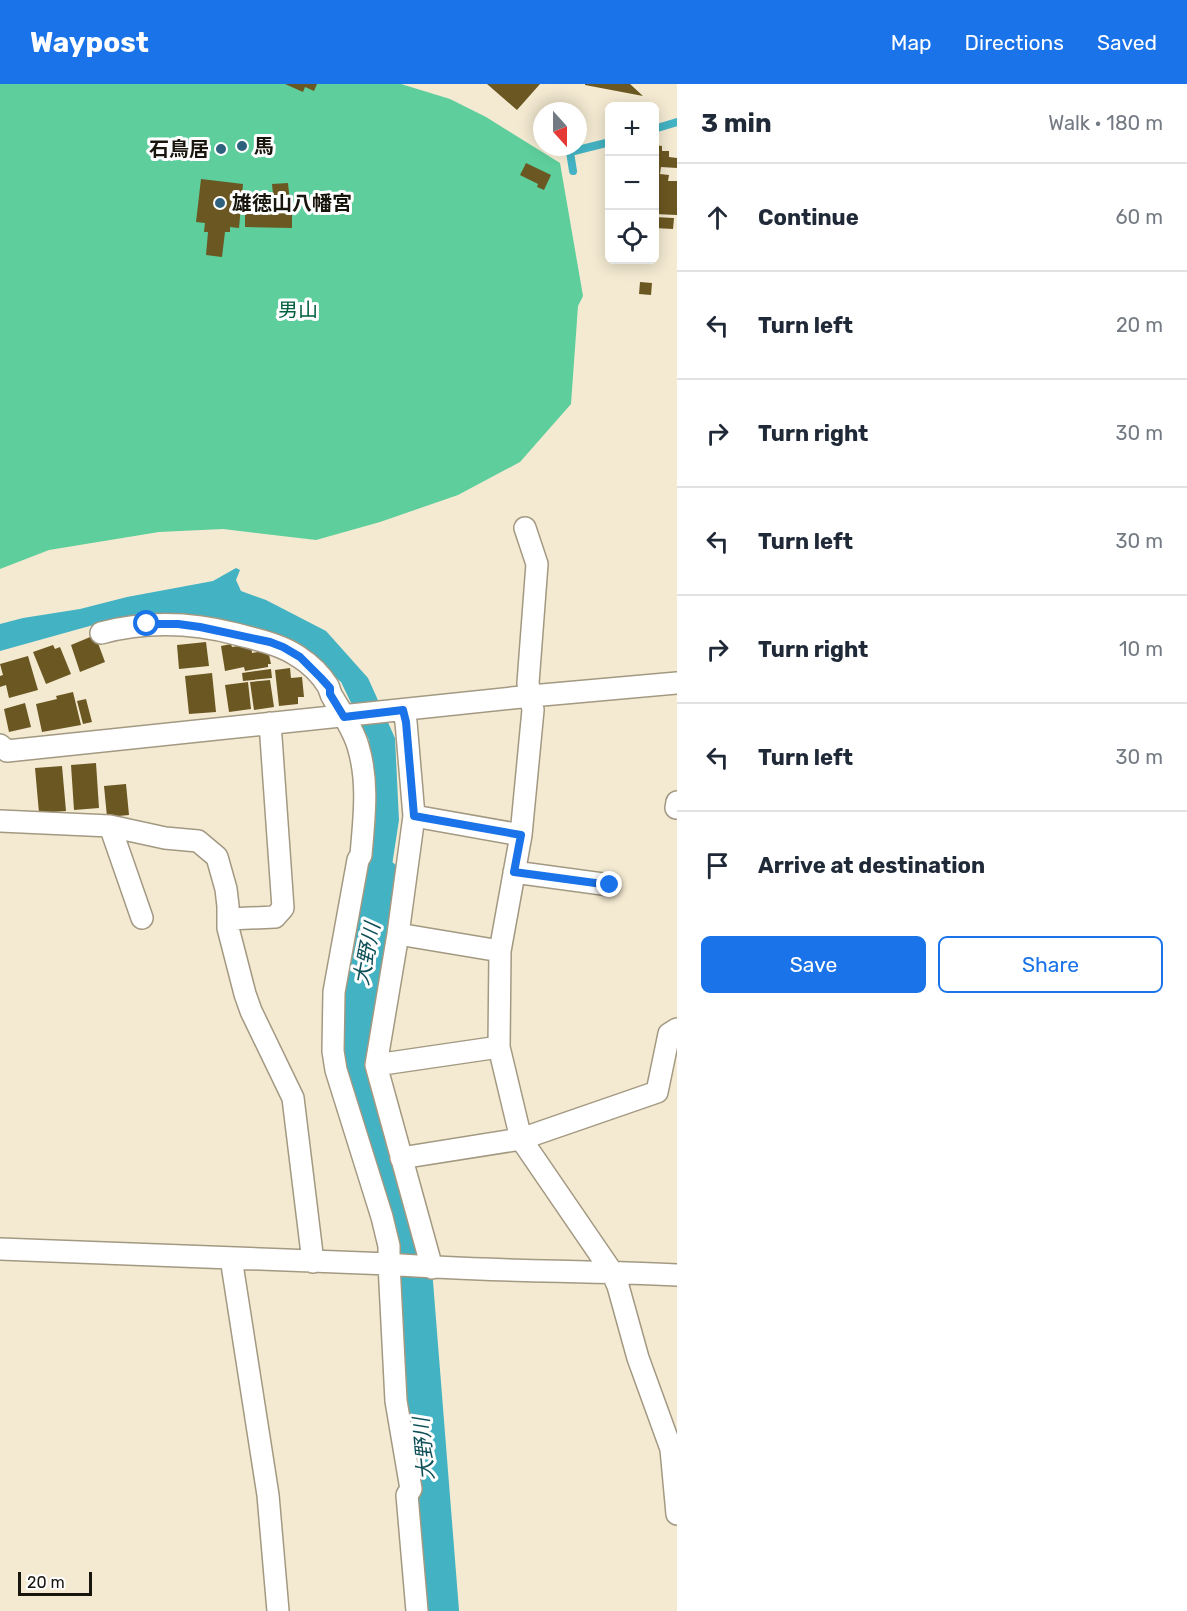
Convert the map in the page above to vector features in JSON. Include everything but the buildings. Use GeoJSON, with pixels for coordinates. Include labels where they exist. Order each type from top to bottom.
{"type":"FeatureCollection","features":[{"type":"Feature","properties":{"kind":"street"},"geometry":{"type":"LineString","coordinates":[[525,528],[537,564],[528,683],[533,710],[521,835],[500,951],[499,1047],[521,1139],[612,1272],[618,1286],[638,1358],[671,1449],[677,1514]]}},
{"type":"Feature","properties":{"kind":"street"},"geometry":{"type":"LineString","coordinates":[[101,633],[132,626],[178,624],[226,631],[270,642],[300,657],[330,688],[330,694],[358,745],[365,801],[361,855],[358,860],[334,992],[333,1051],[336,1070],[389,1246],[396,1401],[411,1489],[407,1495],[417,1611]]}},
{"type":"Feature","properties":{"kind":"street"},"geometry":{"type":"LineString","coordinates":[[0,745],[7,751],[531,696],[677,683]]}},
{"type":"Feature","properties":{"kind":"street"},"geometry":{"type":"LineString","coordinates":[[403,710],[414,816],[398,934],[376,1065],[432,1268]]}},
{"type":"Feature","properties":{"kind":"street"},"geometry":{"type":"LineString","coordinates":[[228,919],[274,918],[283,908],[270,723]]}},
{"type":"Feature","properties":{"kind":"street"},"geometry":{"type":"LineString","coordinates":[[414,816],[521,835]]}},
{"type":"Feature","properties":{"kind":"street"},"geometry":{"type":"LineString","coordinates":[[0,821],[110,826],[165,838],[198,841],[217,857],[226,890],[228,927],[245,994],[293,1098],[313,1262]]}},
{"type":"Feature","properties":{"kind":"street"},"geometry":{"type":"LineString","coordinates":[[110,826],[142,918]]}},
{"type":"Feature","properties":{"kind":"street"},"geometry":{"type":"LineString","coordinates":[[514,872],[610,885]]}},
{"type":"Feature","properties":{"kind":"street"},"geometry":{"type":"LineString","coordinates":[[398,934],[500,951]]}},
{"type":"Feature","properties":{"kind":"street"},"geometry":{"type":"LineString","coordinates":[[400,1158],[521,1139],[657,1092],[669,1034],[677,1029]]}},
{"type":"Feature","properties":{"kind":"street"},"geometry":{"type":"LineString","coordinates":[[376,1065],[499,1047]]}},
{"type":"Feature","properties":{"kind":"street"},"geometry":{"type":"LineString","coordinates":[[0,1249],[389,1264],[432,1268],[677,1275]]}},
{"type":"Feature","properties":{"kind":"street"},"geometry":{"type":"LineString","coordinates":[[231,1258],[268,1495],[278,1611]]}},
{"type":"Feature","properties":{"kind":"green space","name":"男山"},"geometry":{"type":"Polygon","coordinates":[[[0,84],[401,84],[450,99],[486,117],[533,146],[533,156],[549,156],[560,163],[583,296],[578,306],[571,404],[520,462],[458,495],[380,522],[316,540],[223,529],[159,532],[49,550],[0,569],[0,84]]]}},
{"type":"Feature","properties":{"kind":"water"},"geometry":{"type":"Polygon","coordinates":[[[236,568],[240,570],[236,580],[241,591],[266,600],[326,631],[368,678],[395,738],[399,820],[381,937],[358,943],[376,817],[369,740],[341,682],[316,660],[164,617],[122,617],[0,651],[0,624],[213,581],[236,568]]]}},
{"type":"Feature","properties":{"kind":"waterway"},"geometry":{"type":"LineString","coordinates":[[659,127],[677,122]]}},
{"type":"Feature","properties":{"kind":"waterway"},"geometry":{"type":"LineString","coordinates":[[573,171],[570,152],[605,143]]}},
{"type":"Feature","properties":{"kind":"waterway","name":"大野川"},"geometry":{"type":"LineString","coordinates":[[381,881],[353,1026],[355,1069],[384,1156],[409,1257],[437,1611]]}},
{"type":"Feature","properties":{"kind":"place","name":"馬"},"geometry":{"type":"Point","coordinates":[242,146]}},
{"type":"Feature","properties":{"kind":"place","name":"石鳥居"},"geometry":{"type":"Point","coordinates":[221,149]}},
{"type":"Feature","properties":{"kind":"place","name":"雄徳山八幡宮"},"geometry":{"type":"Point","coordinates":[220,203]}},
{"type":"Feature","properties":{"kind":"route"},"geometry":{"type":"LineString","coordinates":[[147,624],[178,624],[226,631],[283,647],[310,665],[330,688],[330,694],[344,717],[403,710],[414,816],[521,835],[514,872],[610,885]]}}]}
